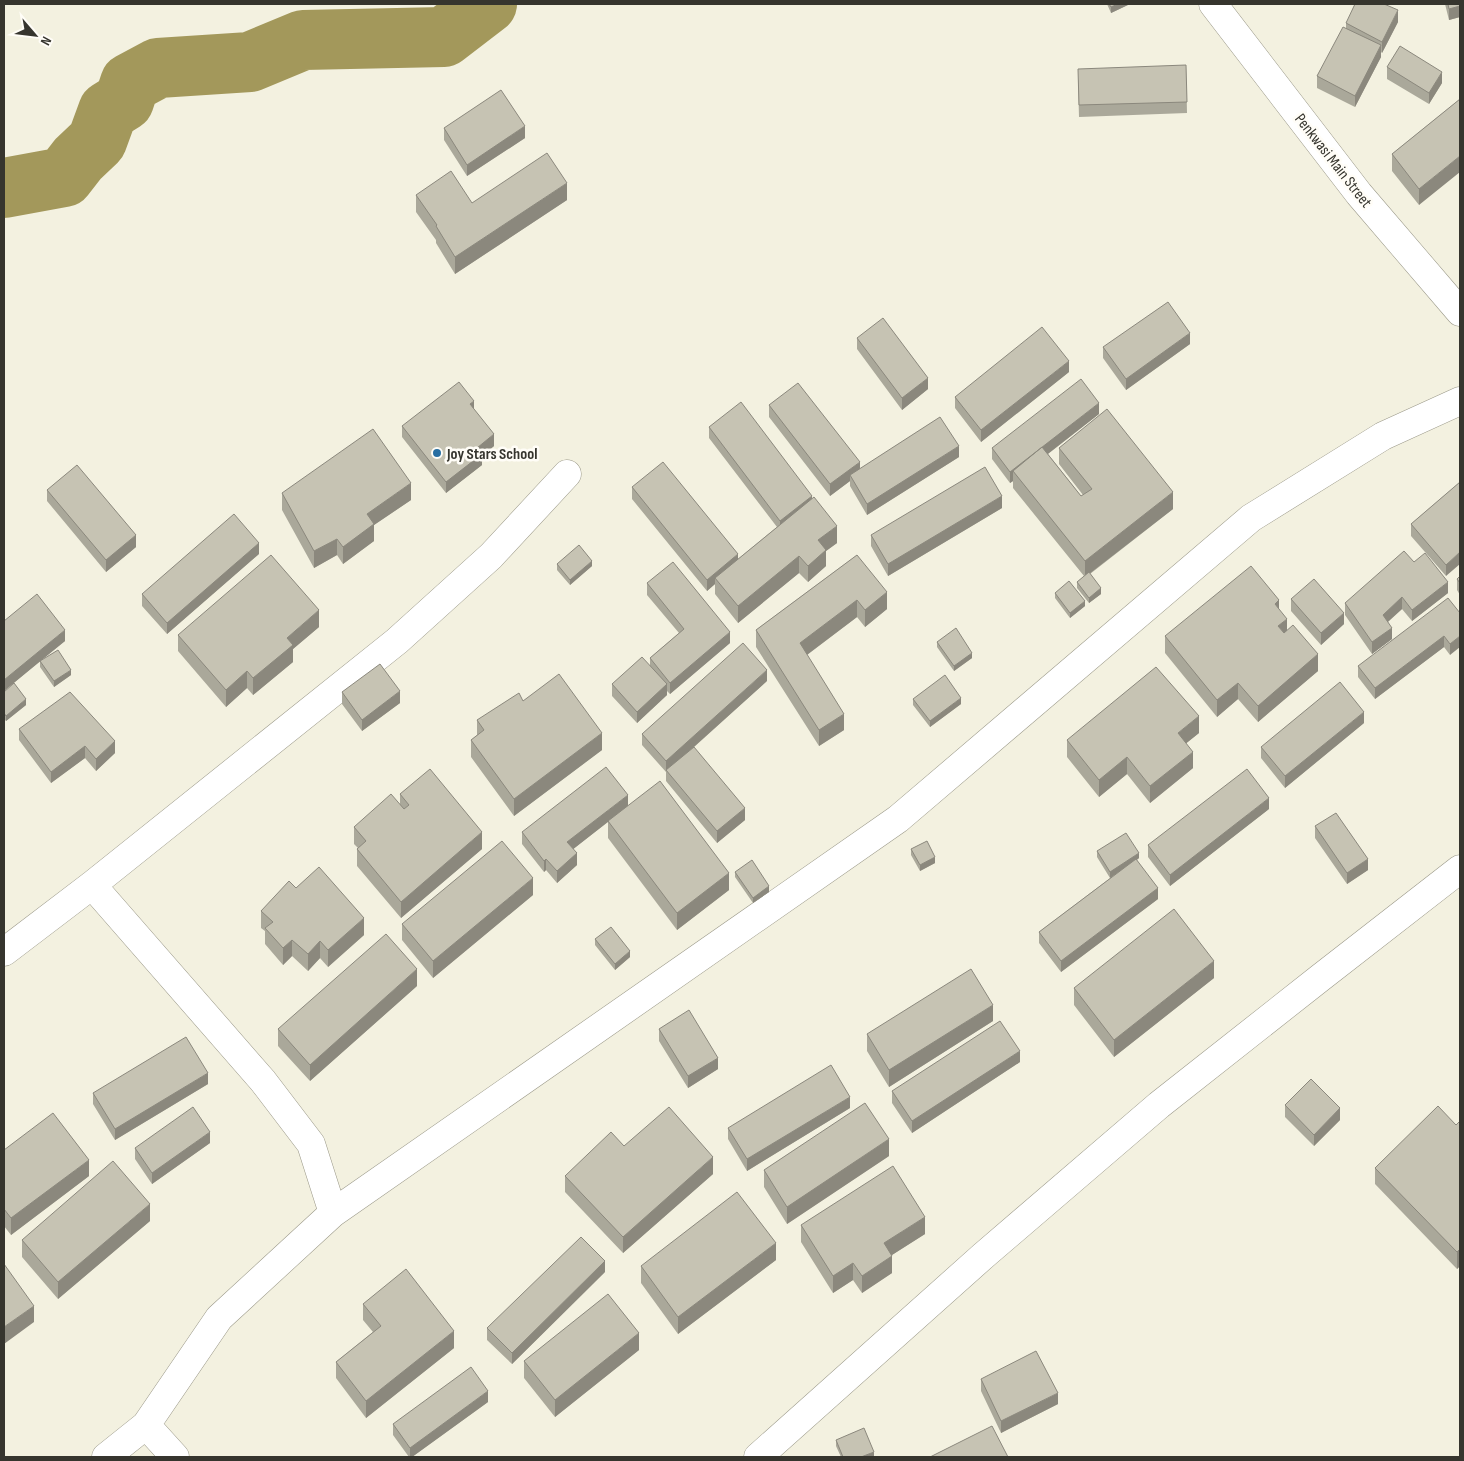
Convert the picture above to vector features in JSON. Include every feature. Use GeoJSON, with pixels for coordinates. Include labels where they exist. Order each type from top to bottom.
{"type":"FeatureCollection","features":[{"type":"Feature","properties":{"kind":"street","name":"Penkwasi Main Street"},"geometry":{"type":"LineString","coordinates":[[1213,4],[1359,194],[1460,312]]}},
{"type":"Feature","properties":{"kind":"street"},"geometry":{"type":"LineString","coordinates":[[106,1457],[146,1425],[220,1318],[333,1212],[898,819],[1251,518],[1383,436],[1460,401]]}},
{"type":"Feature","properties":{"kind":"street"},"geometry":{"type":"LineString","coordinates":[[4,952],[92,885],[396,641],[491,556],[567,474]]}},
{"type":"Feature","properties":{"kind":"street"},"geometry":{"type":"LineString","coordinates":[[758,1457],[983,1256],[1159,1105],[1460,869]]}},
{"type":"Feature","properties":{"kind":"street"},"geometry":{"type":"LineString","coordinates":[[92,885],[263,1081],[310,1144],[333,1212]]}},
{"type":"Feature","properties":{"kind":"street"},"geometry":{"type":"LineString","coordinates":[[146,1425],[175,1457]]}},
{"type":"Feature","properties":{"kind":"building"},"geometry":{"type":"Polygon","coordinates":[[[1355,4],[1384,4],[1398,10],[1382,42],[1346,23],[1355,4]]]}},
{"type":"Feature","properties":{"kind":"building"},"geometry":{"type":"Polygon","coordinates":[[[1448,4],[1460,4],[1460,6],[1449,9],[1448,4]]]}},
{"type":"Feature","properties":{"kind":"building"},"geometry":{"type":"Polygon","coordinates":[[[1343,27],[1381,45],[1355,96],[1317,76],[1343,27]]]}},
{"type":"Feature","properties":{"kind":"building"},"geometry":{"type":"Polygon","coordinates":[[[1400,46],[1442,72],[1429,93],[1387,67],[1400,46]]]}},
{"type":"Feature","properties":{"kind":"building"},"geometry":{"type":"Polygon","coordinates":[[[1186,65],[1187,102],[1079,105],[1078,69],[1186,65]]]}},
{"type":"Feature","properties":{"kind":"building"},"geometry":{"type":"Polygon","coordinates":[[[501,90],[525,126],[467,165],[444,128],[501,90]]]}},
{"type":"Feature","properties":{"kind":"building"},"geometry":{"type":"Polygon","coordinates":[[[1460,99],[1460,156],[1419,189],[1392,154],[1460,99]]]}},
{"type":"Feature","properties":{"kind":"building"},"geometry":{"type":"Polygon","coordinates":[[[547,153],[567,183],[455,257],[437,225],[416,195],[451,171],[472,203],[547,153]]]}},
{"type":"Feature","properties":{"kind":"building"},"geometry":{"type":"Polygon","coordinates":[[[1168,302],[1190,333],[1126,379],[1103,347],[1168,302]]]}},
{"type":"Feature","properties":{"kind":"building"},"geometry":{"type":"Polygon","coordinates":[[[883,318],[928,378],[902,398],[857,338],[883,318]]]}},
{"type":"Feature","properties":{"kind":"building"},"geometry":{"type":"Polygon","coordinates":[[[1042,327],[1069,361],[981,430],[955,397],[1042,327]]]}},
{"type":"Feature","properties":{"kind":"building"},"geometry":{"type":"Polygon","coordinates":[[[1081,379],[1099,403],[1010,472],[992,448],[1081,379]]]}},
{"type":"Feature","properties":{"kind":"building"},"geometry":{"type":"Polygon","coordinates":[[[459,382],[474,401],[470,404],[494,434],[477,448],[482,454],[446,482],[402,426],[459,382]]]}},
{"type":"Feature","properties":{"kind":"building"},"geometry":{"type":"Polygon","coordinates":[[[798,383],[860,462],[830,484],[769,405],[798,383]]]}},
{"type":"Feature","properties":{"kind":"building"},"geometry":{"type":"Polygon","coordinates":[[[741,402],[812,496],[780,521],[709,427],[741,402]]]}},
{"type":"Feature","properties":{"kind":"building"},"geometry":{"type":"Polygon","coordinates":[[[1107,409],[1173,492],[1085,561],[1013,471],[1042,447],[1081,496],[1092,489],[1059,448],[1107,409]]]}},
{"type":"Feature","properties":{"kind":"building"},"geometry":{"type":"Polygon","coordinates":[[[940,417],[959,446],[867,504],[850,475],[940,417]]]}},
{"type":"Feature","properties":{"kind":"building"},"geometry":{"type":"Polygon","coordinates":[[[373,429],[411,483],[367,514],[374,524],[343,547],[337,539],[314,551],[282,493],[373,429]]]}},
{"type":"Feature","properties":{"kind":"building"},"geometry":{"type":"Polygon","coordinates":[[[663,462],[738,554],[707,580],[632,487],[663,462]]]}},
{"type":"Feature","properties":{"kind":"building"},"geometry":{"type":"Polygon","coordinates":[[[77,465],[136,535],[106,560],[47,490],[77,465]]]}},
{"type":"Feature","properties":{"kind":"building"},"geometry":{"type":"Polygon","coordinates":[[[985,467],[1002,496],[888,564],[871,535],[985,467]]]}},
{"type":"Feature","properties":{"kind":"building"},"geometry":{"type":"Polygon","coordinates":[[[1460,482],[1460,552],[1446,565],[1411,524],[1460,482]]]}},
{"type":"Feature","properties":{"kind":"building"},"geometry":{"type":"Polygon","coordinates":[[[814,497],[837,526],[818,540],[826,550],[808,566],[799,556],[738,606],[715,578],[814,497]]]}},
{"type":"Feature","properties":{"kind":"building"},"geometry":{"type":"Polygon","coordinates":[[[234,514],[259,543],[167,623],[142,594],[234,514]]]}},
{"type":"Feature","properties":{"kind":"building"},"geometry":{"type":"Polygon","coordinates":[[[579,545],[592,561],[570,580],[557,564],[579,545]]]}},
{"type":"Feature","properties":{"kind":"building"},"geometry":{"type":"Polygon","coordinates":[[[1404,551],[1414,562],[1425,553],[1448,582],[1412,610],[1402,597],[1383,615],[1392,628],[1372,642],[1345,603],[1404,551]]]}},
{"type":"Feature","properties":{"kind":"building"},"geometry":{"type":"Polygon","coordinates":[[[271,555],[319,610],[287,638],[293,645],[253,678],[247,671],[226,690],[178,635],[271,555]]]}},
{"type":"Feature","properties":{"kind":"building"},"geometry":{"type":"Polygon","coordinates":[[[857,555],[887,592],[865,610],[857,600],[800,643],[844,714],[819,730],[756,630],[857,555]]]}},
{"type":"Feature","properties":{"kind":"building"},"geometry":{"type":"Polygon","coordinates":[[[673,562],[730,632],[670,683],[650,658],[684,629],[647,583],[673,562]]]}},
{"type":"Feature","properties":{"kind":"building"},"geometry":{"type":"Polygon","coordinates":[[[1251,566],[1279,600],[1275,604],[1287,619],[1278,626],[1284,633],[1293,625],[1318,654],[1258,706],[1238,683],[1217,700],[1165,636],[1251,566]]]}},
{"type":"Feature","properties":{"kind":"building"},"geometry":{"type":"Polygon","coordinates":[[[1089,572],[1101,588],[1089,598],[1077,582],[1089,572]]]}},
{"type":"Feature","properties":{"kind":"building"},"geometry":{"type":"Polygon","coordinates":[[[1314,579],[1344,613],[1321,633],[1291,599],[1314,579]]]}},
{"type":"Feature","properties":{"kind":"building"},"geometry":{"type":"Polygon","coordinates":[[[1069,581],[1085,601],[1070,613],[1055,593],[1069,581]]]}},
{"type":"Feature","properties":{"kind":"building"},"geometry":{"type":"Polygon","coordinates":[[[37,594],[65,630],[4,680],[4,621],[37,594]]]}},
{"type":"Feature","properties":{"kind":"building"},"geometry":{"type":"Polygon","coordinates":[[[1448,598],[1460,613],[1460,636],[1450,644],[1444,636],[1375,688],[1358,666],[1448,598]]]}},
{"type":"Feature","properties":{"kind":"building"},"geometry":{"type":"Polygon","coordinates":[[[956,628],[972,653],[954,666],[937,642],[956,628]]]}},
{"type":"Feature","properties":{"kind":"building"},"geometry":{"type":"Polygon","coordinates":[[[743,643],[767,670],[666,761],[642,734],[743,643]]]}},
{"type":"Feature","properties":{"kind":"building"},"geometry":{"type":"Polygon","coordinates":[[[58,650],[71,670],[54,681],[40,661],[58,650]]]}},
{"type":"Feature","properties":{"kind":"building"},"geometry":{"type":"Polygon","coordinates":[[[642,657],[667,684],[637,712],[612,684],[642,657]]]}},
{"type":"Feature","properties":{"kind":"building"},"geometry":{"type":"Polygon","coordinates":[[[380,664],[400,691],[362,720],[342,692],[380,664]]]}},
{"type":"Feature","properties":{"kind":"building"},"geometry":{"type":"Polygon","coordinates":[[[1156,667],[1199,716],[1178,733],[1193,752],[1150,786],[1127,757],[1099,780],[1067,740],[1156,667]]]}},
{"type":"Feature","properties":{"kind":"building"},"geometry":{"type":"Polygon","coordinates":[[[559,674],[602,733],[514,799],[471,740],[484,730],[477,720],[519,693],[523,701],[559,674]]]}},
{"type":"Feature","properties":{"kind":"building"},"geometry":{"type":"Polygon","coordinates":[[[945,675],[961,698],[930,721],[913,699],[945,675]]]}},
{"type":"Feature","properties":{"kind":"building"},"geometry":{"type":"Polygon","coordinates":[[[1340,682],[1364,712],[1285,776],[1261,747],[1340,682]]]}},
{"type":"Feature","properties":{"kind":"building"},"geometry":{"type":"Polygon","coordinates":[[[14,683],[26,699],[6,716],[4,713],[4,692],[14,683]]]}},
{"type":"Feature","properties":{"kind":"building"},"geometry":{"type":"Polygon","coordinates":[[[70,692],[115,741],[96,759],[85,746],[51,772],[19,729],[70,692]]]}},
{"type":"Feature","properties":{"kind":"building"},"geometry":{"type":"Polygon","coordinates":[[[694,747],[745,808],[717,831],[666,770],[694,747]]]}},
{"type":"Feature","properties":{"kind":"building"},"geometry":{"type":"Polygon","coordinates":[[[606,767],[628,795],[567,842],[577,853],[557,871],[546,859],[544,861],[522,832],[606,767]]]}},
{"type":"Feature","properties":{"kind":"building"},"geometry":{"type":"Polygon","coordinates":[[[430,769],[482,832],[401,902],[357,849],[366,841],[354,827],[391,794],[404,809],[409,805],[400,794],[430,769]]]}},
{"type":"Feature","properties":{"kind":"building"},"geometry":{"type":"Polygon","coordinates":[[[1247,769],[1269,798],[1170,875],[1148,845],[1247,769]]]}},
{"type":"Feature","properties":{"kind":"building"},"geometry":{"type":"Polygon","coordinates":[[[660,781],[729,873],[677,913],[608,821],[660,781]]]}},
{"type":"Feature","properties":{"kind":"building"},"geometry":{"type":"Polygon","coordinates":[[[1336,813],[1368,859],[1347,873],[1315,826],[1336,813]]]}},
{"type":"Feature","properties":{"kind":"building"},"geometry":{"type":"Polygon","coordinates":[[[1126,833],[1139,853],[1110,872],[1097,851],[1126,833]]]}},
{"type":"Feature","properties":{"kind":"building"},"geometry":{"type":"Polygon","coordinates":[[[502,841],[533,878],[433,961],[402,924],[502,841]]]}},
{"type":"Feature","properties":{"kind":"building"},"geometry":{"type":"Polygon","coordinates":[[[927,841],[935,857],[920,865],[911,849],[927,841]]]}},
{"type":"Feature","properties":{"kind":"building"},"geometry":{"type":"Polygon","coordinates":[[[1136,859],[1158,888],[1061,961],[1039,932],[1136,859]]]}},
{"type":"Feature","properties":{"kind":"building"},"geometry":{"type":"Polygon","coordinates":[[[752,860],[769,886],[753,898],[735,872],[752,860]]]}},
{"type":"Feature","properties":{"kind":"building"},"geometry":{"type":"Polygon","coordinates":[[[319,867],[364,918],[328,950],[320,941],[308,954],[292,940],[283,948],[265,928],[273,922],[261,911],[289,881],[296,888],[319,867]]]}},
{"type":"Feature","properties":{"kind":"building"},"geometry":{"type":"Polygon","coordinates":[[[1174,909],[1214,961],[1114,1040],[1074,988],[1174,909]]]}},
{"type":"Feature","properties":{"kind":"building"},"geometry":{"type":"Polygon","coordinates":[[[611,927],[630,951],[615,964],[595,939],[611,927]]]}},
{"type":"Feature","properties":{"kind":"building"},"geometry":{"type":"Polygon","coordinates":[[[386,934],[417,969],[310,1065],[278,1029],[386,934]]]}},
{"type":"Feature","properties":{"kind":"building"},"geometry":{"type":"Polygon","coordinates":[[[971,969],[993,1005],[889,1070],[867,1034],[971,969]]]}},
{"type":"Feature","properties":{"kind":"building"},"geometry":{"type":"Polygon","coordinates":[[[689,1010],[718,1058],[688,1076],[659,1029],[689,1010]]]}},
{"type":"Feature","properties":{"kind":"building"},"geometry":{"type":"Polygon","coordinates":[[[1000,1021],[1020,1051],[912,1121],[892,1091],[1000,1021]]]}},
{"type":"Feature","properties":{"kind":"building"},"geometry":{"type":"Polygon","coordinates":[[[186,1037],[208,1073],[115,1129],[93,1093],[186,1037]]]}},
{"type":"Feature","properties":{"kind":"building"},"geometry":{"type":"Polygon","coordinates":[[[831,1065],[850,1097],[747,1159],[728,1128],[831,1065]]]}},
{"type":"Feature","properties":{"kind":"building"},"geometry":{"type":"Polygon","coordinates":[[[1311,1079],[1340,1108],[1314,1135],[1285,1105],[1311,1079]]]}},
{"type":"Feature","properties":{"kind":"building"},"geometry":{"type":"Polygon","coordinates":[[[865,1103],[889,1139],[787,1207],[764,1170],[865,1103]]]}},
{"type":"Feature","properties":{"kind":"building"},"geometry":{"type":"Polygon","coordinates":[[[1438,1106],[1456,1125],[1460,1121],[1460,1249],[1457,1252],[1375,1168],[1438,1106]]]}},
{"type":"Feature","properties":{"kind":"building"},"geometry":{"type":"Polygon","coordinates":[[[193,1107],[210,1132],[152,1173],[135,1148],[193,1107]]]}},
{"type":"Feature","properties":{"kind":"building"},"geometry":{"type":"Polygon","coordinates":[[[669,1107],[713,1157],[623,1237],[565,1176],[611,1132],[624,1146],[669,1107]]]}},
{"type":"Feature","properties":{"kind":"building"},"geometry":{"type":"Polygon","coordinates":[[[53,1113],[89,1160],[11,1218],[4,1209],[4,1150],[53,1113]]]}},
{"type":"Feature","properties":{"kind":"building"},"geometry":{"type":"Polygon","coordinates":[[[113,1161],[150,1204],[58,1282],[22,1240],[113,1161]]]}},
{"type":"Feature","properties":{"kind":"building"},"geometry":{"type":"Polygon","coordinates":[[[893,1166],[925,1217],[884,1243],[892,1256],[862,1276],[853,1263],[833,1276],[801,1225],[893,1166]]]}},
{"type":"Feature","properties":{"kind":"building"},"geometry":{"type":"Polygon","coordinates":[[[737,1192],[776,1243],[678,1317],[641,1266],[737,1192]]]}},
{"type":"Feature","properties":{"kind":"building"},"geometry":{"type":"Polygon","coordinates":[[[581,1237],[605,1261],[512,1353],[487,1328],[581,1237]]]}},
{"type":"Feature","properties":{"kind":"building"},"geometry":{"type":"Polygon","coordinates":[[[4,1264],[34,1306],[4,1327],[4,1264]]]}},
{"type":"Feature","properties":{"kind":"building"},"geometry":{"type":"Polygon","coordinates":[[[406,1269],[454,1331],[366,1401],[336,1362],[381,1326],[363,1304],[406,1269]]]}},
{"type":"Feature","properties":{"kind":"building"},"geometry":{"type":"Polygon","coordinates":[[[608,1294],[639,1333],[555,1400],[524,1361],[608,1294]]]}},
{"type":"Feature","properties":{"kind":"building"},"geometry":{"type":"Polygon","coordinates":[[[1036,1351],[1058,1393],[1001,1421],[981,1379],[1036,1351]]]}},
{"type":"Feature","properties":{"kind":"building"},"geometry":{"type":"Polygon","coordinates":[[[471,1367],[488,1391],[410,1448],[393,1424],[471,1367]]]}},
{"type":"Feature","properties":{"kind":"building"},"geometry":{"type":"Polygon","coordinates":[[[992,1426],[1008,1457],[930,1457],[992,1426]]]}},
{"type":"Feature","properties":{"kind":"building"},"geometry":{"type":"Polygon","coordinates":[[[864,1428],[874,1452],[861,1457],[843,1457],[836,1440],[864,1428]]]}},
{"type":"Feature","properties":{"kind":"waterway"},"geometry":{"type":"LineString","coordinates":[[4,188],[64,177],[78,159],[97,141],[108,111],[124,101],[130,83],[158,68],[250,62],[303,40],[444,37],[487,4]]}},
{"type":"Feature","properties":{"kind":"place","name":"Joy Stars School"},"geometry":{"type":"Point","coordinates":[437,453]}}]}
